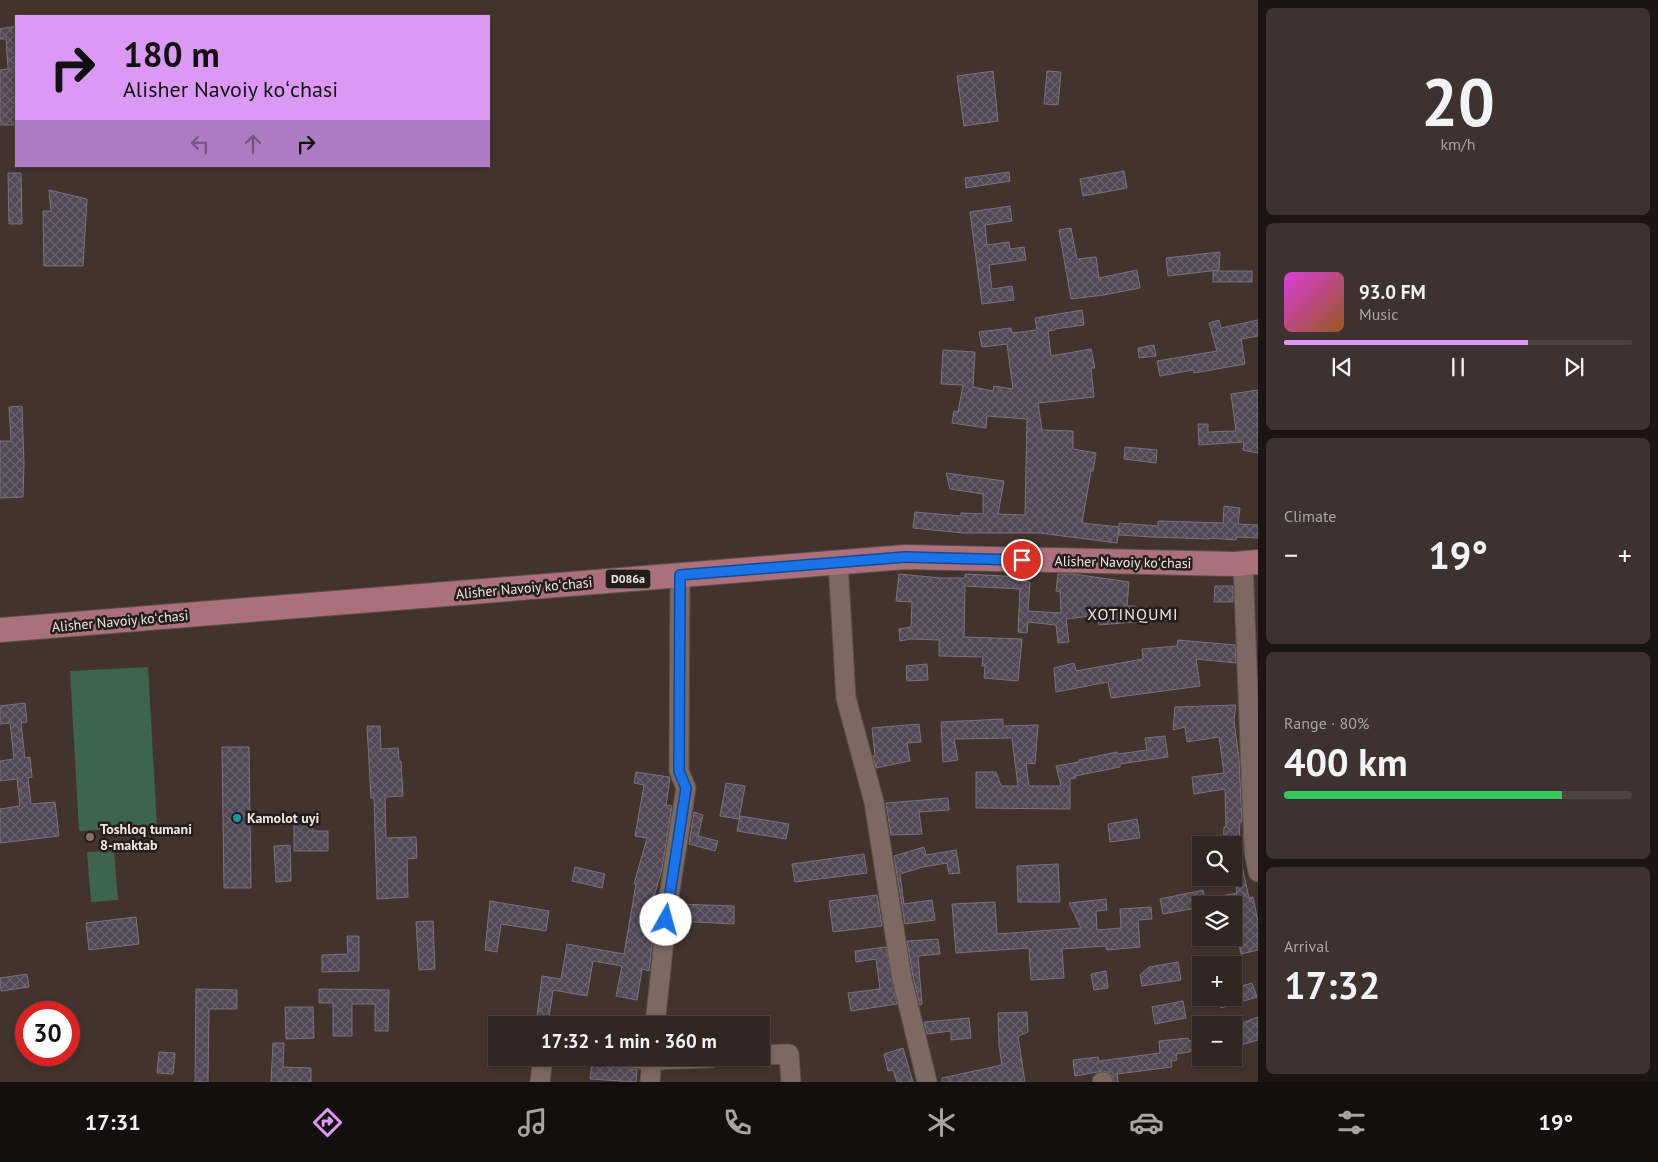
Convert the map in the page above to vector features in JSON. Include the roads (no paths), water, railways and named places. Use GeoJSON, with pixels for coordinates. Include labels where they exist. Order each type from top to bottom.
{"type":"FeatureCollection","features":[{"type":"Feature","properties":{"kind":"main road","name":"Alisher Navoiy koʻchasi"},"geometry":{"type":"LineString","coordinates":[[0,630],[905,557],[1251,563]]}},
{"type":"Feature","properties":{"kind":"street"},"geometry":{"type":"LineString","coordinates":[[838,562],[846,698],[874,802],[902,979],[927,1082]]}},
{"type":"Feature","properties":{"kind":"street"},"geometry":{"type":"LineString","coordinates":[[1251,563],[1254,842],[1258,872]]}},
{"type":"Feature","properties":{"kind":"street"},"geometry":{"type":"LineString","coordinates":[[656,1016],[668,902],[686,788],[679,771],[680,575]]}},
{"type":"Feature","properties":{"kind":"street"},"geometry":{"type":"LineString","coordinates":[[770,1055],[789,1054],[791,1082]]}},
{"type":"Feature","properties":{"kind":"street"},"geometry":{"type":"LineString","coordinates":[[540,1082],[542,1066]]}},
{"type":"Feature","properties":{"kind":"street"},"geometry":{"type":"LineString","coordinates":[[650,1082],[651,1066]]}},
{"type":"Feature","properties":{"kind":"place","name":"Kamolot uyi"},"geometry":{"type":"Point","coordinates":[237,818]}},
{"type":"Feature","properties":{"kind":"place","name":"Toshloq tumani 8-maktab"},"geometry":{"type":"Point","coordinates":[90,837]}},
{"type":"Feature","properties":{"kind":"district","name":"XOTINQUMI"},"geometry":{"type":"Point","coordinates":[1133,614]}}]}
